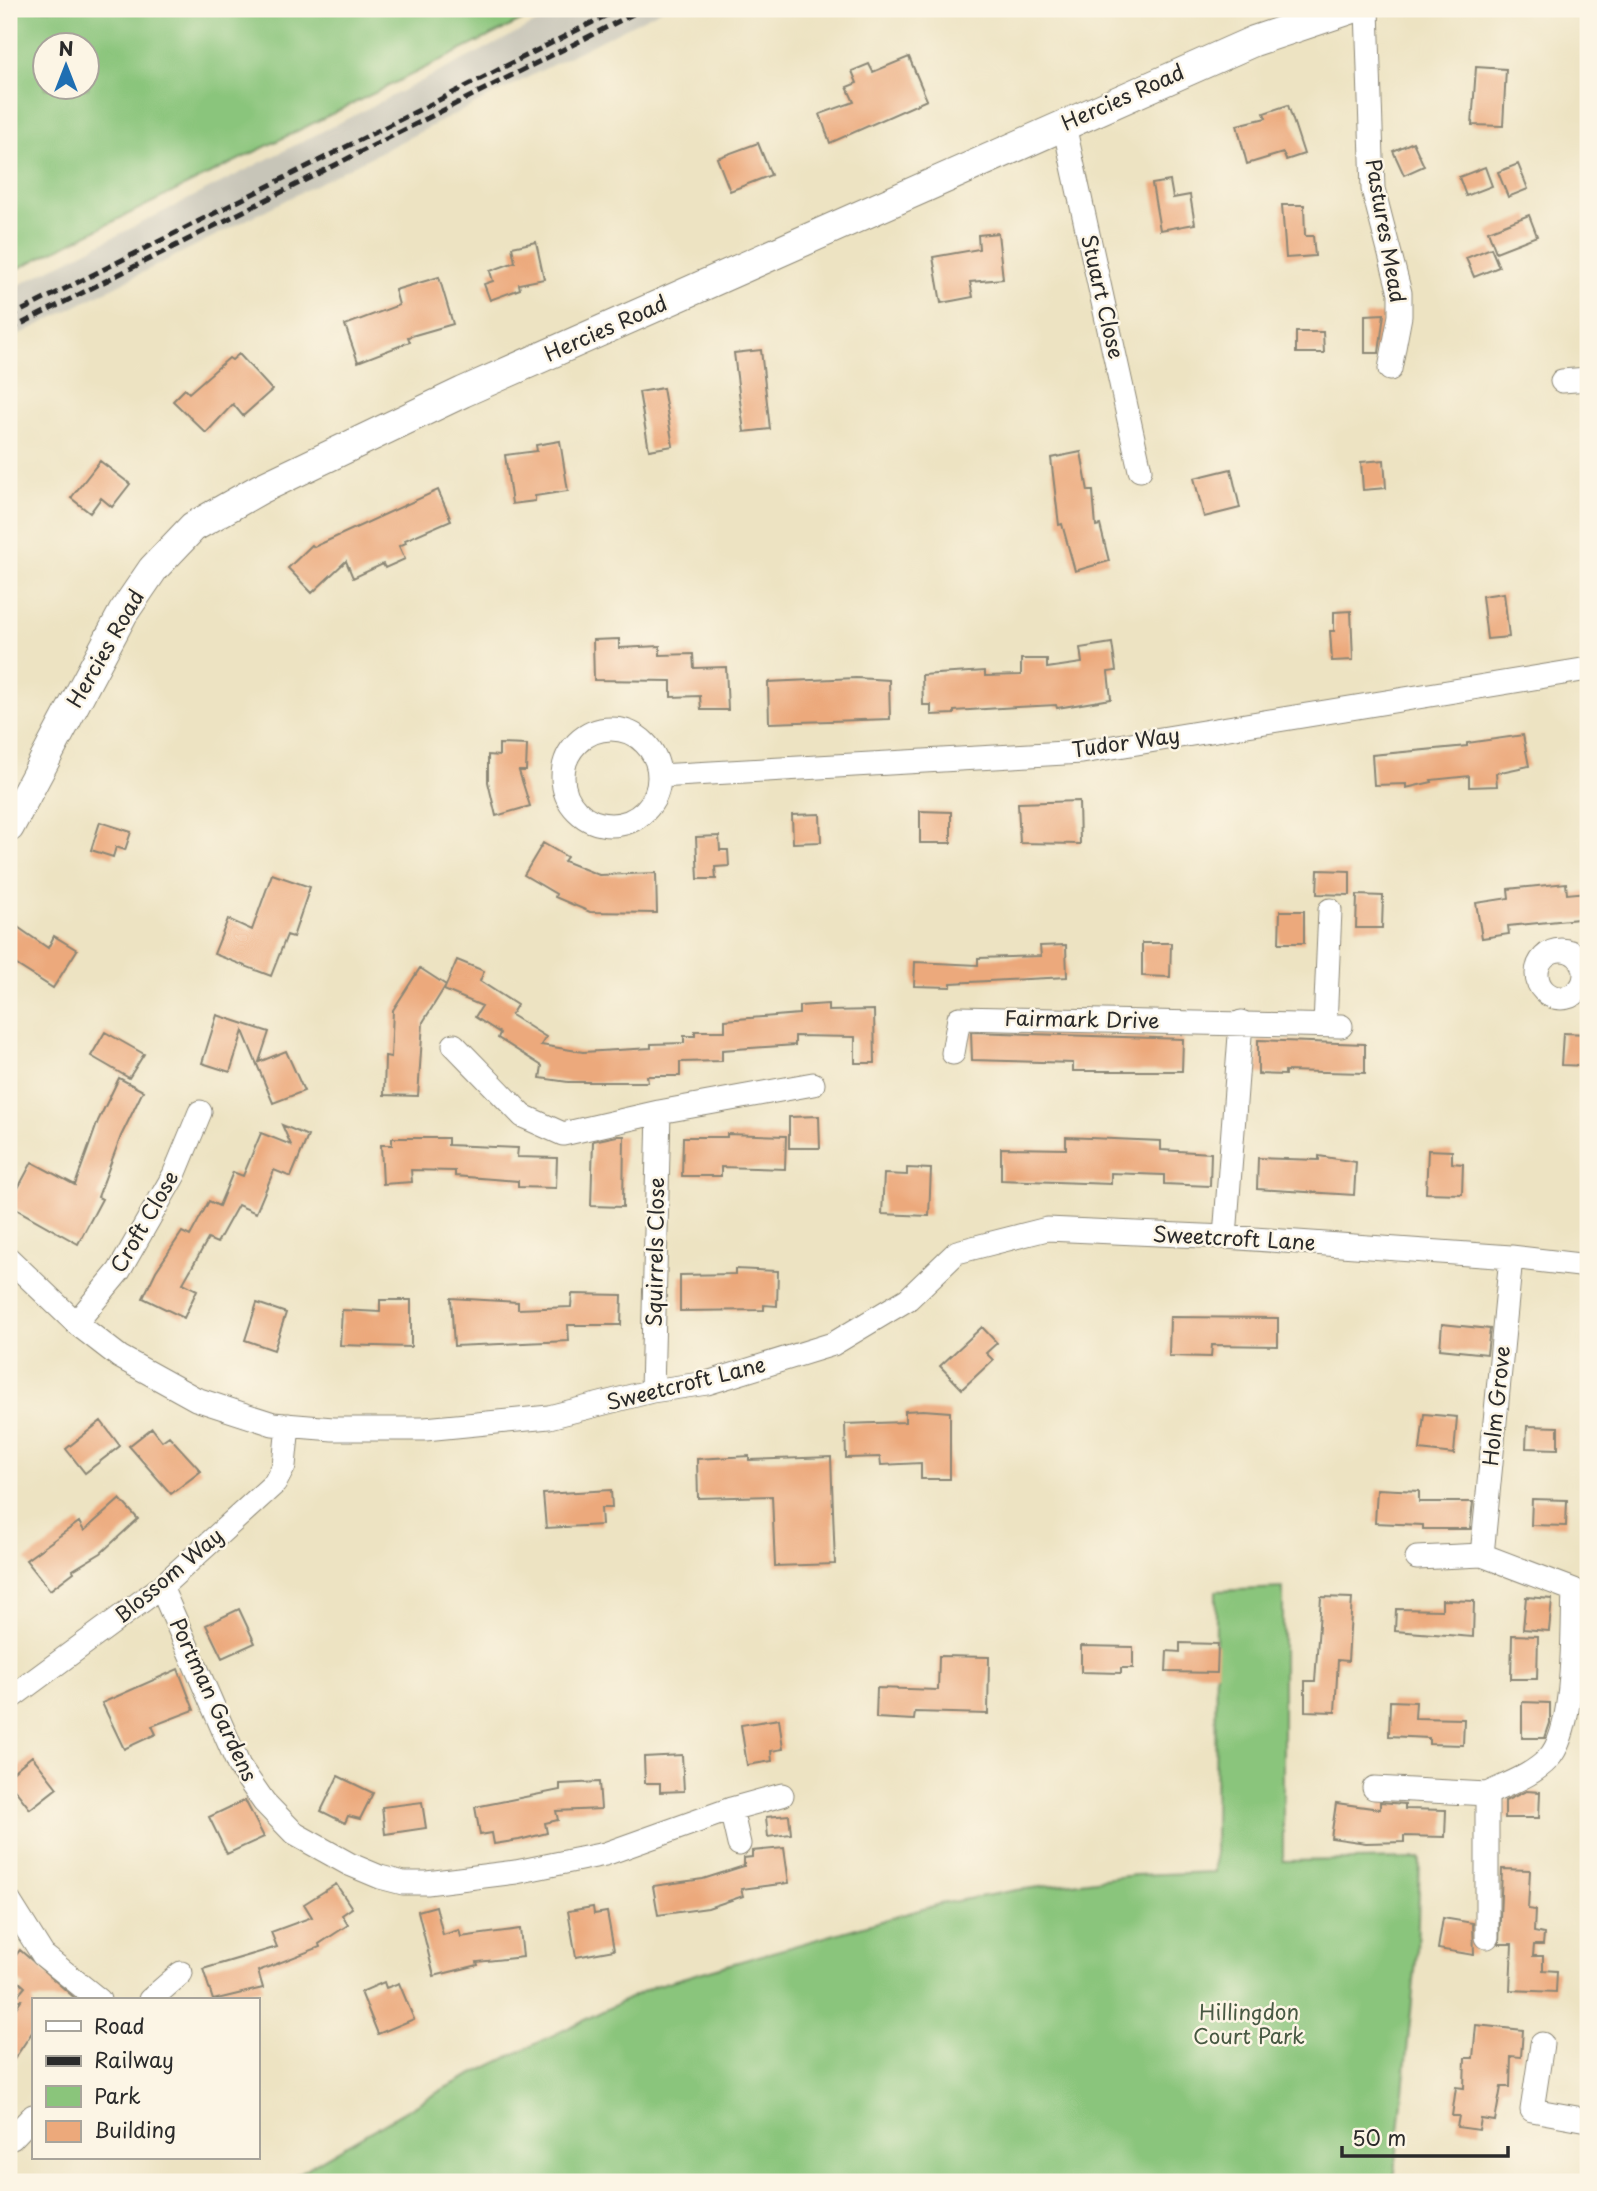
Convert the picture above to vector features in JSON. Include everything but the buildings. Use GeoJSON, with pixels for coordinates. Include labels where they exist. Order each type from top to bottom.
{"type":"FeatureCollection","features":[{"type":"Feature","properties":{"kind":"street","name":"Hercies Road"},"geometry":{"type":"LineString","coordinates":[[9,827],[123,612],[153,569],[193,527],[260,488],[463,392],[1254,41],[1350,9]]}},
{"type":"Feature","properties":{"kind":"street","name":"Pastures Mead"},"geometry":{"type":"LineString","coordinates":[[1367,9],[1373,188],[1400,293],[1400,316],[1390,369]]}},
{"type":"Feature","properties":{"kind":"street","name":"Stuart Close"},"geometry":{"type":"LineString","coordinates":[[1064,124],[1140,470]]}},
{"type":"Feature","properties":{"kind":"street"},"geometry":{"type":"LineString","coordinates":[[1562,381],[1588,379]]}},
{"type":"Feature","properties":{"kind":"street","name":"Tudor Way"},"geometry":{"type":"LineString","coordinates":[[659,776],[1082,752],[1588,669]]}},
{"type":"Feature","properties":{"kind":"street"},"geometry":{"type":"LineString","coordinates":[[601,730],[623,731],[638,738],[652,754],[659,776],[656,794],[647,809],[639,816],[612,826],[596,823],[581,815],[565,791],[562,775],[573,748],[586,736],[601,730]]}},
{"type":"Feature","properties":{"kind":"street","name":"Fairmark Drive"},"geometry":{"type":"LineString","coordinates":[[953,1054],[959,1018],[1333,1026],[1330,910]]}},
{"type":"Feature","properties":{"kind":"street"},"geometry":{"type":"LineString","coordinates":[[1225,1237],[1241,1022]]}},
{"type":"Feature","properties":{"kind":"street"},"geometry":{"type":"LineString","coordinates":[[454,1045],[523,1116],[562,1134],[659,1112],[813,1084]]}},
{"type":"Feature","properties":{"kind":"street","name":"Croft Close"},"geometry":{"type":"LineString","coordinates":[[76,1323],[119,1271],[174,1175],[200,1112]]}},
{"type":"Feature","properties":{"kind":"street","name":"Squirrels Close"},"geometry":{"type":"LineString","coordinates":[[652,1391],[659,1112]]}},
{"type":"Feature","properties":{"kind":"street","name":"Sweetcroft Lane"},"geometry":{"type":"LineString","coordinates":[[9,1259],[76,1323],[120,1357],[196,1399],[273,1424],[333,1429],[425,1429],[550,1417],[652,1391],[707,1383],[833,1344],[908,1299],[957,1252],[1047,1229],[1225,1237],[1511,1257],[1588,1266]]}},
{"type":"Feature","properties":{"kind":"street","name":"Holm Grove"},"geometry":{"type":"LineString","coordinates":[[1482,1555],[1511,1257]]}},
{"type":"Feature","properties":{"kind":"street","name":"Blossom Way"},"geometry":{"type":"LineString","coordinates":[[9,1699],[161,1587],[275,1483],[284,1466],[288,1425]]}},
{"type":"Feature","properties":{"kind":"street"},"geometry":{"type":"LineString","coordinates":[[1374,1788],[1487,1794],[1525,1776],[1549,1758],[1570,1708],[1581,1589],[1482,1555],[1417,1558]]}},
{"type":"Feature","properties":{"kind":"street","name":"Portman Gardens"},"geometry":{"type":"LineString","coordinates":[[161,1587],[239,1766],[264,1802],[295,1834],[349,1864],[380,1877],[403,1883],[427,1883],[516,1872],[605,1854],[731,1809],[782,1795]]}},
{"type":"Feature","properties":{"kind":"street"},"geometry":{"type":"LineString","coordinates":[[1487,1794],[1487,1937]]}},
{"type":"Feature","properties":{"kind":"street"},"geometry":{"type":"LineString","coordinates":[[731,1809],[739,1844]]}},
{"type":"Feature","properties":{"kind":"street"},"geometry":{"type":"LineString","coordinates":[[9,1901],[43,1955],[97,1998]]}},
{"type":"Feature","properties":{"kind":"street"},"geometry":{"type":"LineString","coordinates":[[152,1998],[181,1973]]}},
{"type":"Feature","properties":{"kind":"street"},"geometry":{"type":"LineString","coordinates":[[1542,2044],[1532,2110],[1588,2120]]}},
{"type":"Feature","properties":{"kind":"street"},"geometry":{"type":"LineString","coordinates":[[12,2138],[32,2117]]}},
{"type":"Feature","properties":{"kind":"shaded area"},"geometry":{"type":"Polygon","coordinates":[[[564,9],[663,9],[9,340],[9,290],[564,9]]]}},
{"type":"Feature","properties":{"kind":"green space"},"geometry":{"type":"Polygon","coordinates":[[[9,9],[545,9],[9,273],[9,9]]]}},
{"type":"Feature","properties":{"kind":"green space","name":"Hillingdon Court Park"},"geometry":{"type":"Polygon","coordinates":[[[1283,1588],[1283,1861],[1420,1859],[1417,1951],[1394,2182],[283,2182],[447,2087],[654,1986],[940,1904],[1017,1890],[1135,1875],[1215,1872],[1216,1591],[1283,1588]]]}},
{"type":"Feature","properties":{"kind":"railway"},"geometry":{"type":"LineString","coordinates":[[9,317],[619,9]]}},
{"type":"Feature","properties":{"kind":"railway"},"geometry":{"type":"LineString","coordinates":[[9,330],[643,9]]}}]}
